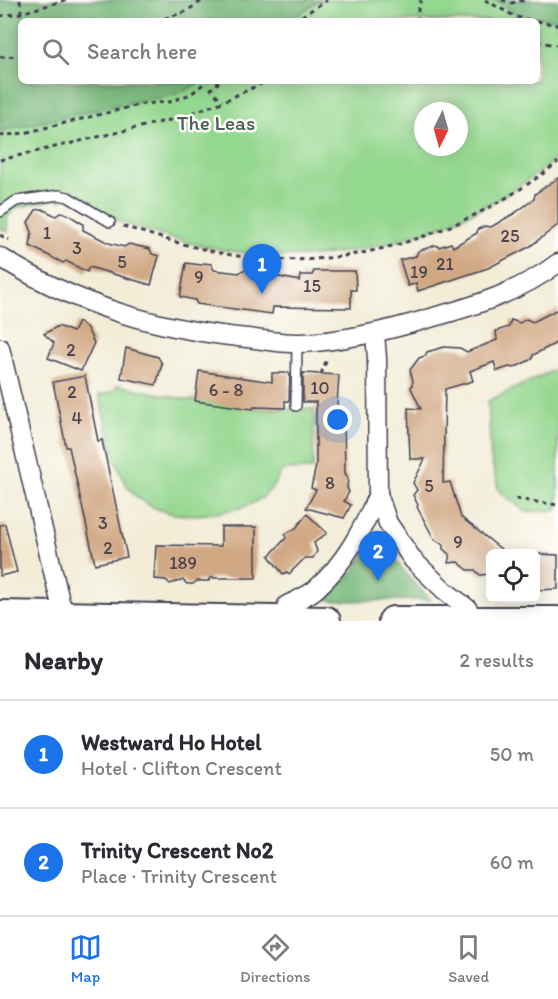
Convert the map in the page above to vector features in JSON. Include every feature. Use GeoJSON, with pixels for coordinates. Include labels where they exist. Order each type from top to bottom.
{"type":"FeatureCollection","features":[{"type":"Feature","properties":{"kind":"main road"},"geometry":{"type":"LineString","coordinates":[[0,615],[65,618],[326,621]]}},
{"type":"Feature","properties":{"kind":"main road"},"geometry":{"type":"LineString","coordinates":[[393,621],[557,621]]}},
{"type":"Feature","properties":{"kind":"street"},"geometry":{"type":"LineString","coordinates":[[3,265],[98,307],[143,321],[213,335],[297,343],[375,334],[486,302],[521,286],[558,263]]}},
{"type":"Feature","properties":{"kind":"street"},"geometry":{"type":"LineString","coordinates":[[375,334],[378,494],[388,523],[413,560],[444,590],[467,608],[476,621]]}},
{"type":"Feature","properties":{"kind":"street"},"geometry":{"type":"LineString","coordinates":[[0,348],[65,618]]}},
{"type":"Feature","properties":{"kind":"street"},"geometry":{"type":"LineString","coordinates":[[277,620],[287,605],[315,590],[346,556],[367,520],[378,494]]}},
{"type":"Feature","properties":{"kind":"lane"},"geometry":{"type":"LineString","coordinates":[[0,212],[16,201],[59,195],[68,197],[110,222]]}},
{"type":"Feature","properties":{"kind":"lane"},"geometry":{"type":"LineString","coordinates":[[296,406],[297,343]]}},
{"type":"Feature","properties":{"kind":"path"},"geometry":{"type":"LineString","coordinates":[[20,0],[21,13]]}},
{"type":"Feature","properties":{"kind":"path"},"geometry":{"type":"LineString","coordinates":[[0,16],[21,13],[66,0]]}},
{"type":"Feature","properties":{"kind":"path"},"geometry":{"type":"LineString","coordinates":[[166,18],[185,12],[203,0]]}},
{"type":"Feature","properties":{"kind":"path"},"geometry":{"type":"LineString","coordinates":[[299,18],[327,0]]}},
{"type":"Feature","properties":{"kind":"path"},"geometry":{"type":"LineString","coordinates":[[418,18],[421,0]]}},
{"type":"Feature","properties":{"kind":"path"},"geometry":{"type":"LineString","coordinates":[[485,0],[521,18]]}},
{"type":"Feature","properties":{"kind":"path"},"geometry":{"type":"LineString","coordinates":[[502,0],[511,3],[525,0]]}},
{"type":"Feature","properties":{"kind":"path"},"geometry":{"type":"LineString","coordinates":[[540,22],[558,25]]}},
{"type":"Feature","properties":{"kind":"path"},"geometry":{"type":"LineString","coordinates":[[540,42],[558,45]]}},
{"type":"Feature","properties":{"kind":"path"},"geometry":{"type":"LineString","coordinates":[[0,57],[18,56]]}},
{"type":"Feature","properties":{"kind":"path"},"geometry":{"type":"LineString","coordinates":[[0,136],[24,133],[143,104],[169,102],[192,94],[204,84]]}},
{"type":"Feature","properties":{"kind":"path"},"geometry":{"type":"LineString","coordinates":[[217,84],[211,89],[222,102]]}},
{"type":"Feature","properties":{"kind":"path"},"geometry":{"type":"LineString","coordinates":[[0,160],[178,118],[222,102],[261,84]]}},
{"type":"Feature","properties":{"kind":"path"},"geometry":{"type":"LineString","coordinates":[[110,222],[172,241],[238,256],[277,259],[339,256],[388,247],[457,224],[512,196],[558,162]]}},
{"type":"Feature","properties":{"kind":"path"},"geometry":{"type":"LineString","coordinates":[[0,235],[10,241]]}},
{"type":"Feature","properties":{"kind":"path"},"geometry":{"type":"LineString","coordinates":[[321,374],[328,359]]}},
{"type":"Feature","properties":{"kind":"path"},"geometry":{"type":"LineString","coordinates":[[516,499],[558,505]]}},
{"type":"Feature","properties":{"kind":"green space","name":"The Leas"},"geometry":{"type":"Polygon","coordinates":[[[0,0],[558,0],[558,157],[510,192],[458,219],[374,247],[318,256],[275,256],[207,247],[147,231],[107,215],[72,192],[61,201],[57,199],[15,208],[7,218],[8,232],[0,228],[0,0]]]}},
{"type":"Feature","properties":{"kind":"green space"},"geometry":{"type":"Polygon","coordinates":[[[0,0],[320,0],[293,18],[18,18],[18,84],[197,84],[166,97],[142,100],[0,131],[0,0]]]}},
{"type":"Feature","properties":{"kind":"green space"},"geometry":{"type":"Polygon","coordinates":[[[495,0],[558,0],[558,20],[519,15],[495,0]]]}},
{"type":"Feature","properties":{"kind":"green space"},"geometry":{"type":"Polygon","coordinates":[[[558,368],[558,510],[526,512],[499,491],[491,459],[488,401],[558,368]]]}},
{"type":"Feature","properties":{"kind":"green space"},"geometry":{"type":"Polygon","coordinates":[[[118,385],[183,399],[260,409],[314,409],[313,469],[282,470],[264,496],[252,504],[229,510],[190,515],[170,513],[154,507],[139,499],[131,491],[120,471],[111,445],[99,395],[113,392],[118,385]]]}},
{"type":"Feature","properties":{"kind":"green space"},"geometry":{"type":"Polygon","coordinates":[[[376,534],[382,534],[402,569],[430,598],[429,600],[332,601],[328,599],[329,595],[354,571],[376,534]]]}},
{"type":"Feature","properties":{"kind":"building"},"geometry":{"type":"Polygon","coordinates":[[[558,178],[558,225],[529,247],[488,268],[418,291],[416,283],[408,286],[400,260],[416,256],[418,251],[436,245],[439,247],[451,243],[453,247],[477,233],[478,229],[485,226],[491,227],[515,213],[534,199],[535,194],[558,178]]]}},
{"type":"Feature","properties":{"kind":"building"},"geometry":{"type":"Polygon","coordinates":[[[42,209],[56,216],[62,212],[69,215],[83,224],[83,230],[109,243],[124,247],[129,244],[150,249],[152,254],[159,256],[151,285],[89,267],[87,272],[30,246],[32,232],[28,222],[36,210],[42,209]]]}},
{"type":"Feature","properties":{"kind":"building"},"geometry":{"type":"Polygon","coordinates":[[[186,263],[211,264],[214,270],[239,273],[243,270],[300,281],[300,275],[312,275],[314,271],[355,271],[356,290],[351,290],[351,308],[273,307],[272,314],[197,304],[195,300],[180,297],[186,263]]]}},
{"type":"Feature","properties":{"kind":"building"},"geometry":{"type":"Polygon","coordinates":[[[558,309],[558,342],[514,368],[509,367],[497,371],[494,362],[470,371],[473,381],[445,389],[443,483],[450,482],[461,517],[501,549],[486,549],[486,574],[480,575],[475,570],[468,570],[458,562],[448,563],[450,555],[443,549],[443,545],[434,539],[417,507],[413,495],[417,490],[413,483],[425,459],[410,459],[408,408],[421,409],[411,388],[413,381],[410,370],[427,352],[444,347],[460,348],[467,352],[497,340],[496,331],[509,327],[511,320],[520,323],[526,319],[533,322],[558,309]]]}},
{"type":"Feature","properties":{"kind":"building"},"geometry":{"type":"Polygon","coordinates":[[[78,322],[87,328],[94,343],[81,371],[48,358],[54,343],[44,334],[58,326],[73,332],[78,322]]]}},
{"type":"Feature","properties":{"kind":"building"},"geometry":{"type":"Polygon","coordinates":[[[126,348],[158,357],[162,364],[156,385],[121,378],[126,348]]]}},
{"type":"Feature","properties":{"kind":"building"},"geometry":{"type":"Polygon","coordinates":[[[199,371],[272,382],[272,373],[290,373],[289,401],[285,401],[285,408],[254,407],[253,409],[195,401],[199,371]]]}},
{"type":"Feature","properties":{"kind":"building"},"geometry":{"type":"Polygon","coordinates":[[[303,373],[339,375],[336,418],[344,418],[345,473],[348,478],[349,492],[344,501],[351,505],[344,518],[306,508],[316,490],[311,488],[316,466],[316,402],[303,402],[303,373]]]}},
{"type":"Feature","properties":{"kind":"building"},"geometry":{"type":"Polygon","coordinates":[[[85,376],[98,441],[102,440],[127,557],[95,564],[69,447],[66,447],[53,382],[85,376]]]}},
{"type":"Feature","properties":{"kind":"building"},"geometry":{"type":"Polygon","coordinates":[[[307,514],[327,533],[314,543],[317,551],[313,558],[305,558],[289,574],[287,572],[283,574],[269,556],[286,538],[285,534],[296,528],[307,514]]]}},
{"type":"Feature","properties":{"kind":"building"},"geometry":{"type":"Polygon","coordinates":[[[5,524],[17,572],[0,576],[0,525],[5,524]]]}},
{"type":"Feature","properties":{"kind":"building"},"geometry":{"type":"Polygon","coordinates":[[[221,527],[256,527],[256,578],[210,578],[209,581],[197,581],[193,584],[187,584],[183,580],[170,584],[166,580],[154,579],[156,545],[221,546],[221,527]]]}},
{"type":"Feature","properties":{"kind":"building"},"geometry":{"type":"Polygon","coordinates":[[[540,554],[558,555],[558,589],[540,590],[540,554]]]}},
{"type":"Feature","properties":{"kind":"place","name":"Westward Ho Hotel"},"geometry":{"type":"Point","coordinates":[262,294]}},
{"type":"Feature","properties":{"kind":"place","name":"Trinity Crescent No2"},"geometry":{"type":"Point","coordinates":[378,581]}}]}
